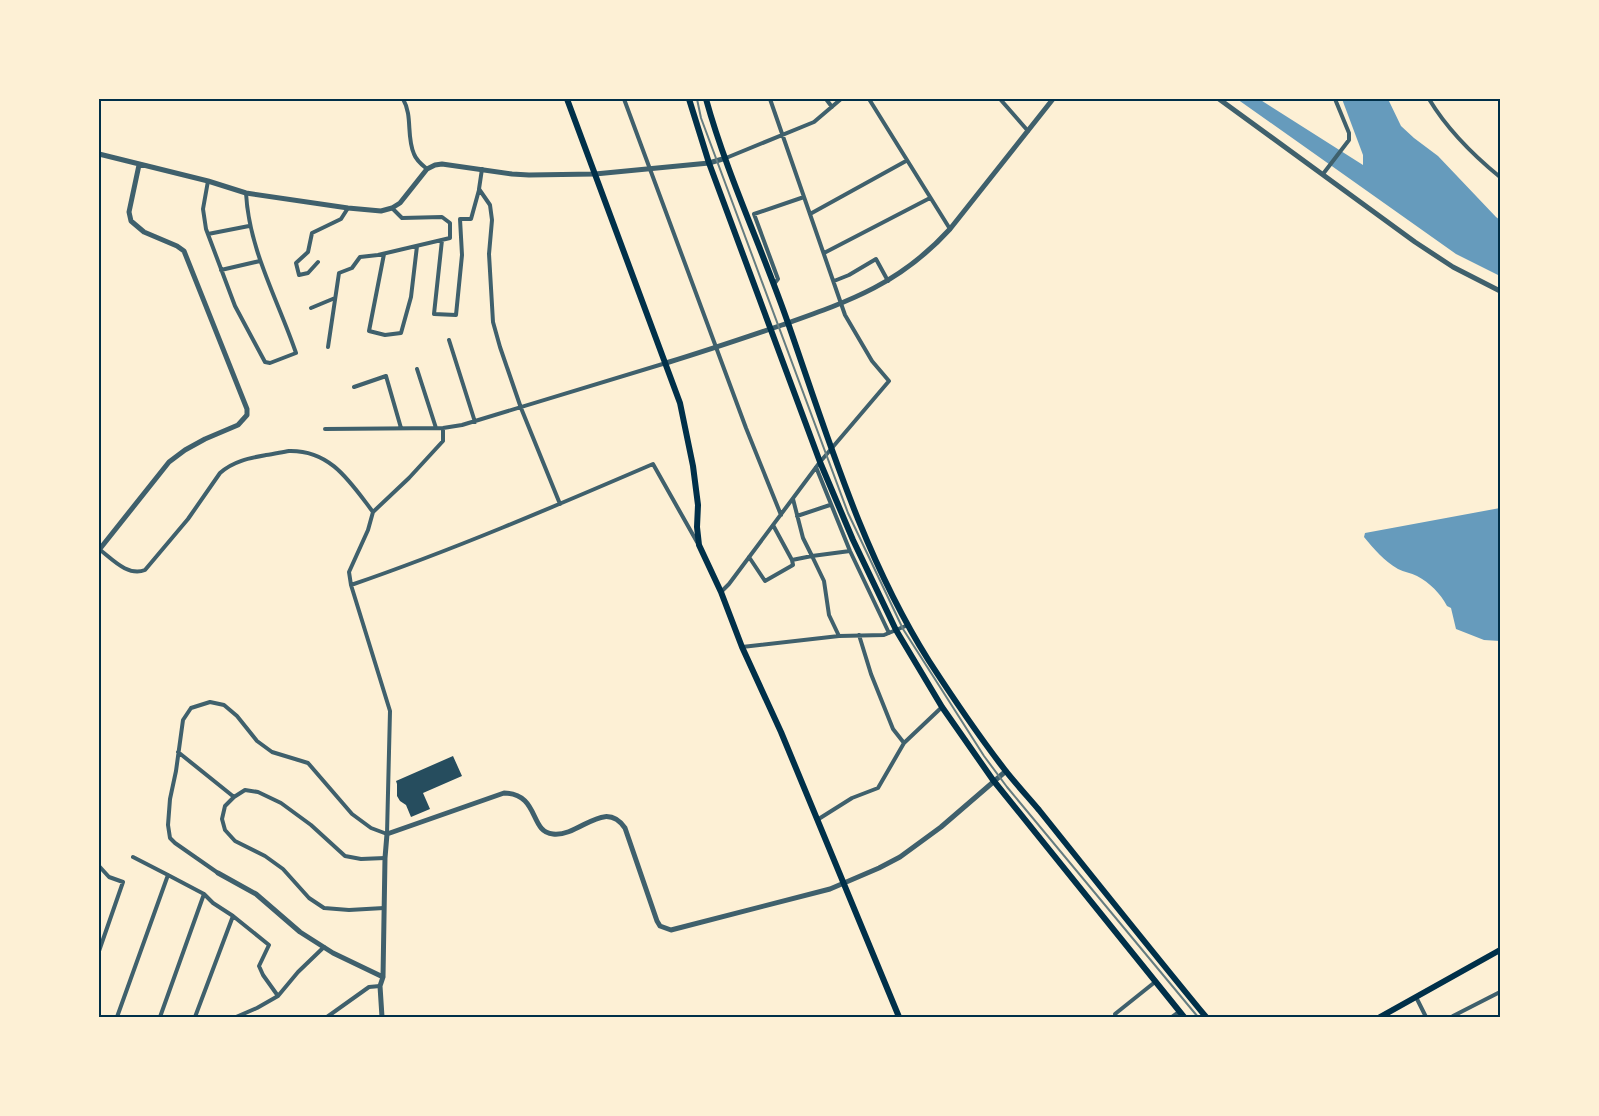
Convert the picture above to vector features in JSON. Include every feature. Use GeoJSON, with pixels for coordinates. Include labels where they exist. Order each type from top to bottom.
{"type":"FeatureCollection","features":[{"type":"Feature","properties":{"kind":"main road"},"geometry":{"type":"LineString","coordinates":[[567,99],[680,403],[689,440],[698,505],[697,527],[699,545],[721,592],[742,647],[781,732],[899,1017]]}},
{"type":"Feature","properties":{"kind":"main road"},"geometry":{"type":"LineString","coordinates":[[689,99],[709,164],[771,328],[818,465],[896,630],[942,707],[993,780],[1182,1014]]}},
{"type":"Feature","properties":{"kind":"main road"},"geometry":{"type":"LineString","coordinates":[[706,99],[832,448],[866,536],[886,582],[908,625],[934,669],[1006,771],[1206,1017]]}},
{"type":"Feature","properties":{"kind":"main road"},"geometry":{"type":"LineString","coordinates":[[1380,1017],[1500,950]]}},
{"type":"Feature","properties":{"kind":"street"},"geometry":{"type":"LineString","coordinates":[[403,99],[408,110],[411,146],[414,156],[427,169]]}},
{"type":"Feature","properties":{"kind":"street"},"geometry":{"type":"LineString","coordinates":[[624,99],[716,348],[781,515]]}},
{"type":"Feature","properties":{"kind":"street"},"geometry":{"type":"LineString","coordinates":[[721,592],[818,465],[889,381],[872,361],[845,314],[770,99]]}},
{"type":"Feature","properties":{"kind":"street"},"geometry":{"type":"LineString","coordinates":[[826,99],[832,107]]}},
{"type":"Feature","properties":{"kind":"street"},"geometry":{"type":"LineString","coordinates":[[99,154],[208,181],[246,193],[381,211],[392,208],[406,197],[427,169],[435,165],[442,164],[512,174],[596,174],[709,164],[814,122],[841,99]]}},
{"type":"Feature","properties":{"kind":"street"},"geometry":{"type":"LineString","coordinates":[[869,99],[950,230]]}},
{"type":"Feature","properties":{"kind":"street"},"geometry":{"type":"LineString","coordinates":[[1000,99],[1028,131]]}},
{"type":"Feature","properties":{"kind":"street"},"geometry":{"type":"LineString","coordinates":[[325,429],[443,428],[475,422],[489,416],[521,408],[716,348],[842,304],[871,291],[915,262],[936,245],[950,230],[1053,99]]}},
{"type":"Feature","properties":{"kind":"street"},"geometry":{"type":"LineString","coordinates":[[1219,99],[1423,247],[1453,267],[1500,292]]}},
{"type":"Feature","properties":{"kind":"street"},"geometry":{"type":"LineString","coordinates":[[1324,174],[1349,140],[1349,133],[1335,99]]}},
{"type":"Feature","properties":{"kind":"street"},"geometry":{"type":"LineString","coordinates":[[1429,99],[1439,116],[1477,158],[1500,177]]}},
{"type":"Feature","properties":{"kind":"street"},"geometry":{"type":"LineString","coordinates":[[810,214],[906,161]]}},
{"type":"Feature","properties":{"kind":"street"},"geometry":{"type":"LineString","coordinates":[[139,165],[129,212],[131,222],[144,232],[177,246],[184,251],[247,409],[247,415],[238,424],[204,439],[169,462],[99,549],[126,569],[140,572],[145,570],[188,519],[220,472],[237,462],[288,451],[303,452],[317,456],[333,465],[342,472],[373,512]]}},
{"type":"Feature","properties":{"kind":"street"},"geometry":{"type":"LineString","coordinates":[[442,240],[434,314],[456,315],[462,255],[460,219],[471,219],[482,169]]}},
{"type":"Feature","properties":{"kind":"street"},"geometry":{"type":"LineString","coordinates":[[208,181],[203,209],[208,234],[235,306],[265,362],[270,363],[296,353],[260,261],[249,226],[246,193]]}},
{"type":"Feature","properties":{"kind":"street"},"geometry":{"type":"LineString","coordinates":[[479,189],[490,205],[492,220],[489,254],[493,322],[521,408],[560,504]]}},
{"type":"Feature","properties":{"kind":"street"},"geometry":{"type":"LineString","coordinates":[[774,284],[778,279],[754,214],[804,197]]}},
{"type":"Feature","properties":{"kind":"street"},"geometry":{"type":"LineString","coordinates":[[824,253],[930,198]]}},
{"type":"Feature","properties":{"kind":"street"},"geometry":{"type":"LineString","coordinates":[[318,262],[308,273],[299,275],[296,264],[308,252],[312,233],[341,219],[348,208]]}},
{"type":"Feature","properties":{"kind":"street"},"geometry":{"type":"LineString","coordinates":[[328,347],[339,273],[352,268],[360,257],[384,254],[450,238],[450,223],[442,217],[402,218],[392,208]]}},
{"type":"Feature","properties":{"kind":"street"},"geometry":{"type":"LineString","coordinates":[[208,234],[249,226]]}},
{"type":"Feature","properties":{"kind":"street"},"geometry":{"type":"LineString","coordinates":[[384,254],[369,331],[385,335],[401,333],[411,297],[417,246]]}},
{"type":"Feature","properties":{"kind":"street"},"geometry":{"type":"LineString","coordinates":[[834,280],[850,275],[876,259],[888,281]]}},
{"type":"Feature","properties":{"kind":"street"},"geometry":{"type":"LineString","coordinates":[[221,270],[260,261]]}},
{"type":"Feature","properties":{"kind":"street"},"geometry":{"type":"LineString","coordinates":[[310,308],[335,298]]}},
{"type":"Feature","properties":{"kind":"street"},"geometry":{"type":"LineString","coordinates":[[449,340],[475,422]]}},
{"type":"Feature","properties":{"kind":"street"},"geometry":{"type":"LineString","coordinates":[[417,369],[436,428]]}},
{"type":"Feature","properties":{"kind":"street"},"geometry":{"type":"LineString","coordinates":[[354,387],[386,376],[401,428]]}},
{"type":"Feature","properties":{"kind":"street"},"geometry":{"type":"LineString","coordinates":[[382,1017],[380,986],[382,977],[390,711],[350,585],[349,572],[368,530],[373,512],[409,478],[443,441],[443,428]]}},
{"type":"Feature","properties":{"kind":"street"},"geometry":{"type":"LineString","coordinates":[[350,585],[400,569],[653,464],[699,545]]}},
{"type":"Feature","properties":{"kind":"street"},"geometry":{"type":"LineString","coordinates":[[818,465],[830,504],[889,633]]}},
{"type":"Feature","properties":{"kind":"street"},"geometry":{"type":"LineString","coordinates":[[793,499],[804,538],[824,581],[829,615],[839,636]]}},
{"type":"Feature","properties":{"kind":"street"},"geometry":{"type":"LineString","coordinates":[[797,516],[830,504]]}},
{"type":"Feature","properties":{"kind":"street"},"geometry":{"type":"LineString","coordinates":[[749,557],[765,581],[793,565],[773,525]]}},
{"type":"Feature","properties":{"kind":"street"},"geometry":{"type":"LineString","coordinates":[[792,560],[850,551]]}},
{"type":"Feature","properties":{"kind":"street"},"geometry":{"type":"LineString","coordinates":[[742,647],[839,636],[884,635],[908,625]]}},
{"type":"Feature","properties":{"kind":"street"},"geometry":{"type":"LineString","coordinates":[[859,635],[871,674],[893,729],[904,743]]}},
{"type":"Feature","properties":{"kind":"street"},"geometry":{"type":"LineString","coordinates":[[382,977],[324,947],[300,932],[256,894],[218,873],[175,844],[170,838],[168,825],[170,799],[183,720],[191,708],[210,702],[224,705],[237,716],[258,741],[272,752],[308,763],[352,814],[371,828],[387,834],[504,793],[514,793],[530,805],[537,823],[544,831],[551,834],[561,834],[604,816],[613,816],[620,820],[626,828],[656,921],[660,926],[671,930],[830,889],[879,868],[900,856],[940,827],[993,780],[1006,771]]}},
{"type":"Feature","properties":{"kind":"street"},"geometry":{"type":"LineString","coordinates":[[817,820],[852,798],[878,788],[904,743],[942,707]]}},
{"type":"Feature","properties":{"kind":"street"},"geometry":{"type":"LineString","coordinates":[[178,752],[234,797]]}},
{"type":"Feature","properties":{"kind":"street"},"geometry":{"type":"LineString","coordinates":[[384,908],[349,910],[324,908],[310,898],[283,869],[265,856],[235,841],[224,830],[222,819],[225,806],[245,790],[258,792],[281,803],[311,825],[345,856],[361,859],[385,858]]}},
{"type":"Feature","properties":{"kind":"street"},"geometry":{"type":"LineString","coordinates":[[133,857],[204,894],[212,903],[233,916],[269,945],[259,966],[278,996]]}},
{"type":"Feature","properties":{"kind":"street"},"geometry":{"type":"LineString","coordinates":[[99,866],[109,877],[122,882],[99,951]]}},
{"type":"Feature","properties":{"kind":"street"},"geometry":{"type":"LineString","coordinates":[[117,1017],[168,876]]}},
{"type":"Feature","properties":{"kind":"street"},"geometry":{"type":"LineString","coordinates":[[160,1017],[204,894]]}},
{"type":"Feature","properties":{"kind":"street"},"geometry":{"type":"LineString","coordinates":[[195,1017],[233,916]]}},
{"type":"Feature","properties":{"kind":"street"},"geometry":{"type":"LineString","coordinates":[[236,1017],[278,996],[298,972],[324,947]]}},
{"type":"Feature","properties":{"kind":"street"},"geometry":{"type":"LineString","coordinates":[[1116,1017],[1115,1014],[1155,982]]}},
{"type":"Feature","properties":{"kind":"street"},"geometry":{"type":"LineString","coordinates":[[327,1017],[369,987],[380,986]]}},
{"type":"Feature","properties":{"kind":"street"},"geometry":{"type":"LineString","coordinates":[[1454,1017],[1500,992]]}},
{"type":"Feature","properties":{"kind":"street"},"geometry":{"type":"LineString","coordinates":[[1416,997],[1426,1017]]}},
{"type":"Feature","properties":{"kind":"street"},"geometry":{"type":"LineString","coordinates":[[1172,1017],[1182,1014]]}},
{"type":"Feature","properties":{"kind":"water"},"geometry":{"type":"Polygon","coordinates":[[[1237,99],[1259,99],[1363,165],[1363,155],[1342,99],[1388,99],[1401,126],[1438,156],[1500,220],[1500,276],[1456,254],[1237,99]]]}},
{"type":"Feature","properties":{"kind":"water"},"geometry":{"type":"Polygon","coordinates":[[[1500,508],[1500,641],[1484,640],[1456,629],[1451,608],[1447,606],[1434,589],[1417,576],[1393,566],[1364,537],[1365,533],[1500,508]]]}},
{"type":"Feature","properties":{"kind":"building"},"geometry":{"type":"Polygon","coordinates":[[[453,756],[462,776],[423,793],[430,809],[411,817],[406,805],[397,796],[396,781],[453,756]]]}},
{"type":"Feature","properties":{"kind":"railway"},"geometry":{"type":"LineString","coordinates":[[697,99],[701,118],[848,513],[903,629],[984,756],[1007,787],[1198,1017]]}}]}
